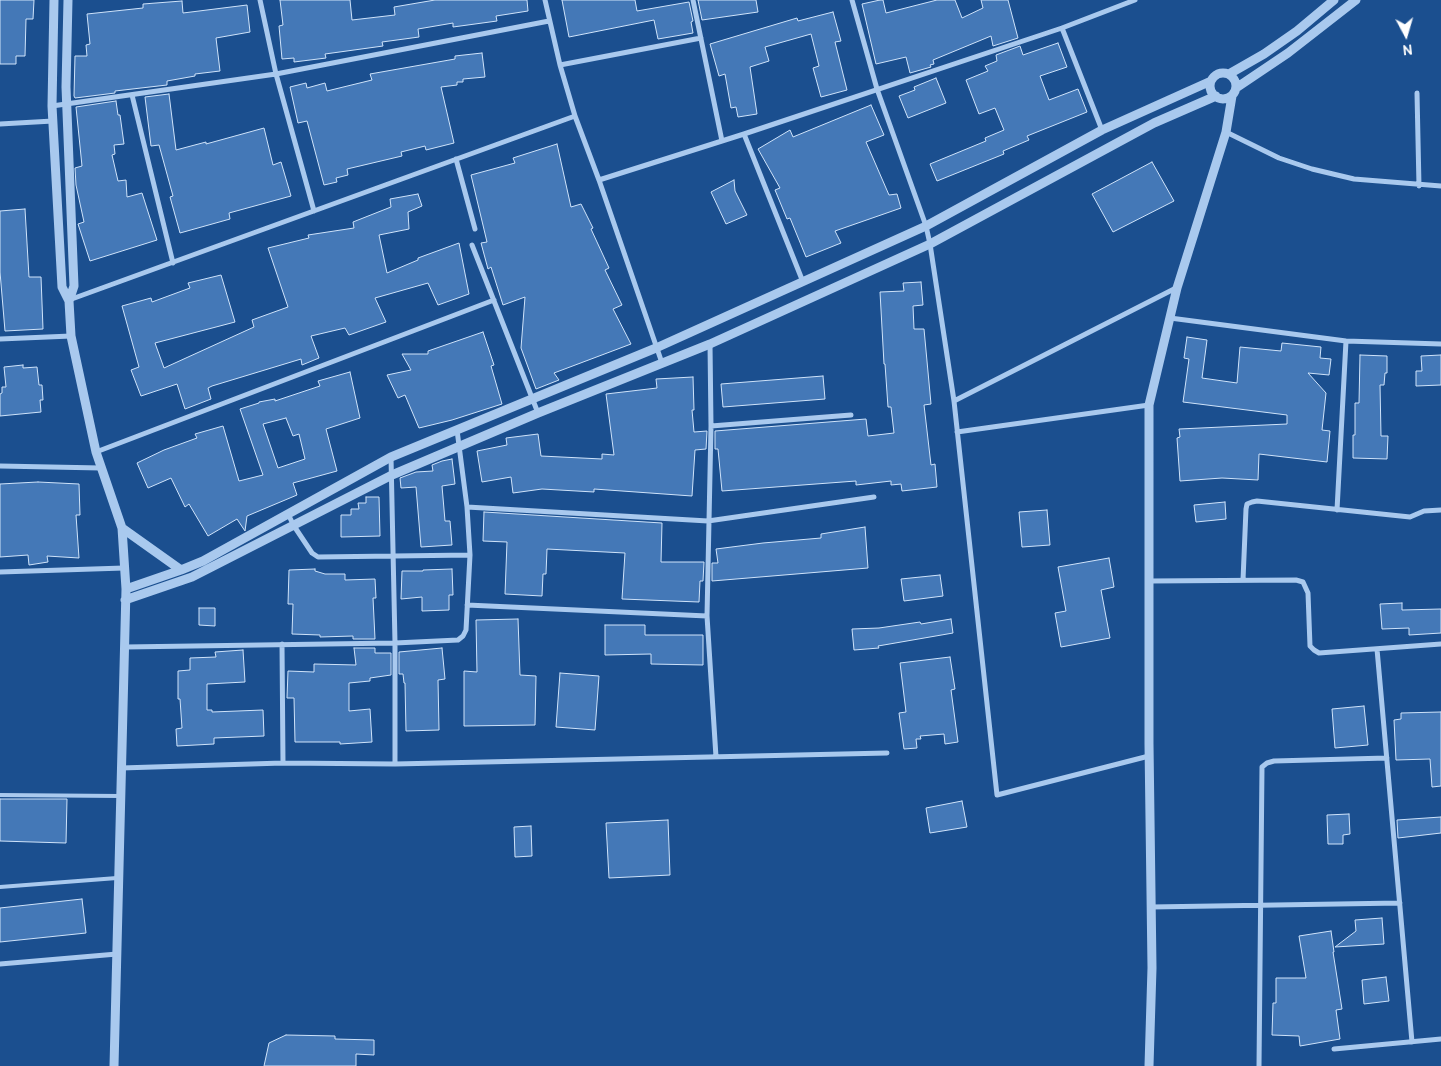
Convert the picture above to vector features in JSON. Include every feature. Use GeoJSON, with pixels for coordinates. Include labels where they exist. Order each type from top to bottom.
{"type":"FeatureCollection","features":[{"type":"Feature","properties":{"kind":"street"},"geometry":{"type":"LineString","coordinates":[[54,0],[52,106],[62,287],[69,301]]}},
{"type":"Feature","properties":{"kind":"street"},"geometry":{"type":"LineString","coordinates":[[68,0],[67,105],[74,286],[69,301],[71,336],[100,468],[122,528],[126,590],[114,1066]]}},
{"type":"Feature","properties":{"kind":"street"},"geometry":{"type":"LineString","coordinates":[[260,0],[276,74],[314,211]]}},
{"type":"Feature","properties":{"kind":"street"},"geometry":{"type":"LineString","coordinates":[[545,0],[560,65],[575,116],[662,363]]}},
{"type":"Feature","properties":{"kind":"street"},"geometry":{"type":"LineString","coordinates":[[693,0],[722,141]]}},
{"type":"Feature","properties":{"kind":"street"},"geometry":{"type":"LineString","coordinates":[[852,0],[877,89],[926,226],[930,244],[954,401],[997,795],[1149,756]]}},
{"type":"Feature","properties":{"kind":"street"},"geometry":{"type":"LineString","coordinates":[[599,180],[744,134],[1062,28],[1134,0]]}},
{"type":"Feature","properties":{"kind":"street"},"geometry":{"type":"LineString","coordinates":[[1229,74],[1264,54],[1334,0]]}},
{"type":"Feature","properties":{"kind":"street"},"geometry":{"type":"LineString","coordinates":[[1211,81],[1211,89],[1216,96],[1224,99],[1356,0]]}},
{"type":"Feature","properties":{"kind":"street"},"geometry":{"type":"LineString","coordinates":[[52,106],[276,74],[549,21]]}},
{"type":"Feature","properties":{"kind":"street"},"geometry":{"type":"LineString","coordinates":[[1062,28],[1102,130]]}},
{"type":"Feature","properties":{"kind":"street"},"geometry":{"type":"LineString","coordinates":[[1297,30],[1306,39]]}},
{"type":"Feature","properties":{"kind":"street"},"geometry":{"type":"LineString","coordinates":[[560,65],[701,38]]}},
{"type":"Feature","properties":{"kind":"street"},"geometry":{"type":"LineString","coordinates":[[126,590],[204,561],[391,457],[656,348],[926,226],[1102,130],[1211,81],[1213,77],[1220,73],[1229,74],[1235,79],[1226,132],[1177,288],[1149,405],[1149,756],[1152,968],[1149,1066]]}},
{"type":"Feature","properties":{"kind":"street"},"geometry":{"type":"LineString","coordinates":[[1418,94],[1419,186]]}},
{"type":"Feature","properties":{"kind":"street"},"geometry":{"type":"LineString","coordinates":[[132,95],[173,263]]}},
{"type":"Feature","properties":{"kind":"street"},"geometry":{"type":"LineString","coordinates":[[125,600],[192,577],[392,475],[538,413],[710,344],[930,244],[1154,123],[1216,96]]}},
{"type":"Feature","properties":{"kind":"street"},"geometry":{"type":"LineString","coordinates":[[1148,110],[1154,123]]}},
{"type":"Feature","properties":{"kind":"street"},"geometry":{"type":"LineString","coordinates":[[69,301],[575,116]]}},
{"type":"Feature","properties":{"kind":"street"},"geometry":{"type":"LineString","coordinates":[[0,124],[53,121]]}},
{"type":"Feature","properties":{"kind":"street"},"geometry":{"type":"LineString","coordinates":[[1226,132],[1279,158],[1312,169],[1354,179],[1419,186],[1441,186]]}},
{"type":"Feature","properties":{"kind":"street"},"geometry":{"type":"LineString","coordinates":[[744,134],[803,283]]}},
{"type":"Feature","properties":{"kind":"street"},"geometry":{"type":"LineString","coordinates":[[456,159],[475,229]]}},
{"type":"Feature","properties":{"kind":"street"},"geometry":{"type":"LineString","coordinates":[[472,245],[538,413]]}},
{"type":"Feature","properties":{"kind":"street"},"geometry":{"type":"LineString","coordinates":[[954,401],[1177,288]]}},
{"type":"Feature","properties":{"kind":"street"},"geometry":{"type":"LineString","coordinates":[[96,452],[494,300]]}},
{"type":"Feature","properties":{"kind":"street"},"geometry":{"type":"LineString","coordinates":[[1170,318],[1346,341],[1441,344]]}},
{"type":"Feature","properties":{"kind":"street"},"geometry":{"type":"LineString","coordinates":[[0,339],[71,336]]}},
{"type":"Feature","properties":{"kind":"street"},"geometry":{"type":"LineString","coordinates":[[1337,510],[1346,341]]}},
{"type":"Feature","properties":{"kind":"street"},"geometry":{"type":"LineString","coordinates":[[710,344],[711,426],[707,616],[716,756]]}},
{"type":"Feature","properties":{"kind":"street"},"geometry":{"type":"LineString","coordinates":[[957,432],[1149,405]]}},
{"type":"Feature","properties":{"kind":"street"},"geometry":{"type":"LineString","coordinates":[[711,426],[851,415]]}},
{"type":"Feature","properties":{"kind":"street"},"geometry":{"type":"LineString","coordinates":[[125,648],[458,640],[466,630],[470,555],[467,507],[457,430]]}},
{"type":"Feature","properties":{"kind":"street"},"geometry":{"type":"LineString","coordinates":[[391,457],[395,643],[395,764]]}},
{"type":"Feature","properties":{"kind":"street"},"geometry":{"type":"LineString","coordinates":[[0,466],[100,468]]}},
{"type":"Feature","properties":{"kind":"street"},"geometry":{"type":"LineString","coordinates":[[467,507],[708,521],[874,496]]}},
{"type":"Feature","properties":{"kind":"street"},"geometry":{"type":"LineString","coordinates":[[1243,580],[1247,504],[1257,501],[1410,517],[1424,511],[1441,510]]}},
{"type":"Feature","properties":{"kind":"street"},"geometry":{"type":"LineString","coordinates":[[288,514],[312,552],[318,557],[470,555]]}},
{"type":"Feature","properties":{"kind":"street"},"geometry":{"type":"LineString","coordinates":[[122,528],[181,570]]}},
{"type":"Feature","properties":{"kind":"street"},"geometry":{"type":"LineString","coordinates":[[0,572],[124,568]]}},
{"type":"Feature","properties":{"kind":"street"},"geometry":{"type":"LineString","coordinates":[[1150,581],[1296,580],[1303,582],[1308,593],[1310,646],[1319,653],[1441,644]]}},
{"type":"Feature","properties":{"kind":"street"},"geometry":{"type":"LineString","coordinates":[[466,605],[707,616]]}},
{"type":"Feature","properties":{"kind":"street"},"geometry":{"type":"LineString","coordinates":[[282,644],[283,763]]}},
{"type":"Feature","properties":{"kind":"street"},"geometry":{"type":"LineString","coordinates":[[1377,649],[1412,1042]]}},
{"type":"Feature","properties":{"kind":"street"},"geometry":{"type":"LineString","coordinates":[[121,768],[283,763],[395,764],[887,753]]}},
{"type":"Feature","properties":{"kind":"street"},"geometry":{"type":"LineString","coordinates":[[1259,1066],[1262,768],[1266,763],[1274,761],[1387,758]]}},
{"type":"Feature","properties":{"kind":"street"},"geometry":{"type":"LineString","coordinates":[[1151,907],[1400,903]]}},
{"type":"Feature","properties":{"kind":"street"},"geometry":{"type":"LineString","coordinates":[[0,964],[116,954]]}},
{"type":"Feature","properties":{"kind":"street"},"geometry":{"type":"LineString","coordinates":[[1334,1049],[1441,1039]]}},
{"type":"Feature","properties":{"kind":"lane"},"geometry":{"type":"LineString","coordinates":[[0,795],[120,796]]}},
{"type":"Feature","properties":{"kind":"lane"},"geometry":{"type":"LineString","coordinates":[[0,888],[118,878]]}},
{"type":"Feature","properties":{"kind":"building"},"geometry":{"type":"Polygon","coordinates":[[[0,0],[34,0],[33,19],[26,19],[25,56],[16,56],[16,64],[0,64],[0,0]]]}},
{"type":"Feature","properties":{"kind":"building"},"geometry":{"type":"Polygon","coordinates":[[[280,0],[350,0],[352,20],[395,15],[394,7],[435,0],[527,0],[528,11],[496,16],[497,21],[453,27],[453,23],[418,29],[419,37],[382,42],[383,46],[325,54],[326,58],[294,62],[294,58],[282,59],[279,26],[283,25],[280,0]]]}},
{"type":"Feature","properties":{"kind":"building"},"geometry":{"type":"Polygon","coordinates":[[[562,0],[635,0],[637,11],[689,2],[693,21],[691,22],[693,33],[658,39],[654,20],[569,37],[562,0]]]}},
{"type":"Feature","properties":{"kind":"building"},"geometry":{"type":"Polygon","coordinates":[[[698,0],[756,0],[758,12],[702,20],[698,0]]]}},
{"type":"Feature","properties":{"kind":"building"},"geometry":{"type":"Polygon","coordinates":[[[883,0],[886,13],[937,0],[955,0],[962,18],[983,8],[981,0],[1008,0],[1018,38],[993,46],[991,36],[933,60],[934,64],[930,65],[931,67],[910,73],[906,57],[876,64],[862,4],[883,0]]]}},
{"type":"Feature","properties":{"kind":"building"},"geometry":{"type":"Polygon","coordinates":[[[182,1],[183,13],[247,5],[250,32],[216,38],[220,71],[195,74],[195,76],[167,81],[167,85],[75,98],[75,56],[87,56],[86,45],[90,44],[87,14],[143,8],[143,4],[182,1]]]}},
{"type":"Feature","properties":{"kind":"building"},"geometry":{"type":"Polygon","coordinates":[[[833,12],[841,41],[835,42],[847,90],[821,97],[813,68],[819,66],[811,34],[765,47],[769,61],[750,67],[757,114],[738,117],[736,107],[731,108],[725,74],[719,76],[710,44],[797,18],[798,21],[833,12]]]}},
{"type":"Feature","properties":{"kind":"building"},"geometry":{"type":"Polygon","coordinates":[[[1058,43],[1067,67],[1040,76],[1049,100],[1078,89],[1087,112],[1027,136],[1029,140],[1003,151],[1004,154],[937,181],[930,164],[986,141],[985,138],[1004,130],[995,108],[979,114],[966,80],[988,71],[985,66],[997,61],[996,55],[1020,46],[1023,55],[1058,43]]]}},
{"type":"Feature","properties":{"kind":"building"},"geometry":{"type":"Polygon","coordinates":[[[482,53],[485,77],[463,79],[463,82],[457,82],[457,85],[441,87],[454,143],[426,150],[425,146],[401,152],[402,156],[347,169],[348,175],[336,178],[337,182],[324,185],[307,121],[298,123],[290,87],[306,83],[307,88],[325,83],[327,91],[372,80],[370,74],[455,59],[455,56],[482,53]]]}},
{"type":"Feature","properties":{"kind":"building"},"geometry":{"type":"Polygon","coordinates":[[[936,78],[946,103],[908,118],[899,96],[915,90],[914,87],[936,78]]]}},
{"type":"Feature","properties":{"kind":"building"},"geometry":{"type":"Polygon","coordinates":[[[169,94],[176,150],[264,128],[273,165],[281,162],[291,196],[229,213],[230,219],[180,233],[170,197],[173,196],[159,145],[151,146],[145,97],[169,94]]]}},
{"type":"Feature","properties":{"kind":"building"},"geometry":{"type":"Polygon","coordinates":[[[116,101],[124,144],[114,145],[115,154],[112,155],[118,181],[126,180],[127,197],[142,193],[157,240],[90,261],[78,224],[84,222],[76,185],[75,168],[82,166],[76,107],[116,101]]]}},
{"type":"Feature","properties":{"kind":"building"},"geometry":{"type":"Polygon","coordinates":[[[871,105],[884,135],[866,142],[889,195],[897,194],[901,208],[835,231],[841,243],[806,257],[790,218],[787,219],[775,190],[780,188],[758,149],[790,130],[793,137],[871,105]]]}},
{"type":"Feature","properties":{"kind":"building"},"geometry":{"type":"Polygon","coordinates":[[[557,144],[571,207],[581,204],[593,228],[591,229],[609,268],[605,270],[622,305],[613,309],[631,344],[554,373],[559,380],[536,389],[521,348],[525,297],[503,305],[491,267],[488,269],[481,243],[487,242],[471,175],[515,163],[513,158],[557,144]]]}},
{"type":"Feature","properties":{"kind":"building"},"geometry":{"type":"Polygon","coordinates":[[[1152,162],[1174,201],[1113,232],[1092,194],[1152,162]]]}},
{"type":"Feature","properties":{"kind":"building"},"geometry":{"type":"Polygon","coordinates":[[[734,180],[735,191],[747,215],[726,224],[711,192],[734,180]]]}},
{"type":"Feature","properties":{"kind":"building"},"geometry":{"type":"Polygon","coordinates":[[[418,194],[422,206],[408,212],[409,229],[379,235],[387,273],[418,260],[418,258],[459,243],[469,294],[438,305],[428,283],[375,298],[386,322],[349,335],[345,328],[311,336],[319,358],[302,365],[301,359],[212,386],[208,388],[211,399],[185,409],[177,384],[141,396],[131,370],[139,367],[122,306],[151,298],[152,302],[190,288],[188,283],[221,275],[235,322],[155,343],[164,368],[254,327],[252,320],[288,307],[268,248],[309,238],[308,235],[354,228],[353,222],[391,207],[390,199],[418,194]]]}},
{"type":"Feature","properties":{"kind":"building"},"geometry":{"type":"Polygon","coordinates":[[[25,209],[29,277],[41,277],[43,329],[5,331],[0,272],[0,211],[25,209]]]}},
{"type":"Feature","properties":{"kind":"building"},"geometry":{"type":"Polygon","coordinates":[[[921,282],[923,305],[913,306],[914,329],[924,329],[931,404],[924,405],[931,465],[935,464],[937,487],[902,491],[901,484],[891,485],[891,481],[856,485],[856,481],[722,491],[718,449],[715,449],[715,431],[866,419],[868,436],[894,433],[891,407],[888,407],[880,292],[904,291],[903,283],[921,282]]]}},
{"type":"Feature","properties":{"kind":"building"},"geometry":{"type":"Polygon","coordinates":[[[483,332],[494,365],[491,366],[502,404],[419,428],[405,395],[398,398],[387,375],[411,370],[402,354],[428,354],[428,351],[483,332]]]}},
{"type":"Feature","properties":{"kind":"building"},"geometry":{"type":"Polygon","coordinates":[[[1187,337],[1207,340],[1202,378],[1237,383],[1240,347],[1281,351],[1282,343],[1321,347],[1320,358],[1331,359],[1329,375],[1308,373],[1326,393],[1322,430],[1330,431],[1327,462],[1259,454],[1258,480],[1222,478],[1180,481],[1177,438],[1180,437],[1179,429],[1287,424],[1287,415],[1183,402],[1189,359],[1184,358],[1187,337]]]}},
{"type":"Feature","properties":{"kind":"building"},"geometry":{"type":"Polygon","coordinates":[[[1360,355],[1387,356],[1387,373],[1385,373],[1384,385],[1380,385],[1381,436],[1388,436],[1387,459],[1353,458],[1355,403],[1359,403],[1360,355]]]}},
{"type":"Feature","properties":{"kind":"building"},"geometry":{"type":"Polygon","coordinates":[[[1441,355],[1441,385],[1416,386],[1416,371],[1422,371],[1421,356],[1441,355]]]}},
{"type":"Feature","properties":{"kind":"building"},"geometry":{"type":"Polygon","coordinates":[[[23,365],[23,368],[37,367],[39,385],[42,385],[43,400],[40,400],[41,412],[0,416],[0,394],[2,393],[2,387],[6,387],[4,367],[23,365]]]}},
{"type":"Feature","properties":{"kind":"building"},"geometry":{"type":"Polygon","coordinates":[[[350,372],[360,418],[326,429],[337,471],[293,483],[297,495],[247,516],[245,531],[237,519],[208,536],[189,504],[185,507],[171,478],[148,488],[137,463],[164,450],[197,438],[195,434],[223,426],[239,481],[263,475],[240,409],[259,402],[275,399],[275,401],[320,386],[318,381],[350,372]],[[286,418],[263,424],[278,468],[305,459],[299,434],[293,436],[286,418]]]}},
{"type":"Feature","properties":{"kind":"building"},"geometry":{"type":"Polygon","coordinates":[[[823,376],[825,399],[723,407],[721,384],[823,376]]]}},
{"type":"Feature","properties":{"kind":"building"},"geometry":{"type":"Polygon","coordinates":[[[693,377],[694,410],[692,410],[694,432],[707,431],[706,449],[695,450],[692,496],[594,489],[594,492],[542,489],[513,493],[511,477],[482,482],[477,451],[507,445],[506,438],[538,434],[541,456],[602,459],[602,454],[614,455],[606,394],[657,388],[656,379],[693,377]]]}},
{"type":"Feature","properties":{"kind":"building"},"geometry":{"type":"Polygon","coordinates":[[[452,459],[455,484],[442,486],[445,521],[450,521],[452,545],[421,547],[416,487],[401,488],[400,478],[416,472],[433,471],[432,465],[452,459]]]}},
{"type":"Feature","properties":{"kind":"building"},"geometry":{"type":"Polygon","coordinates":[[[38,482],[79,484],[80,515],[76,515],[79,558],[47,556],[48,562],[29,565],[28,555],[0,557],[0,484],[38,482]]]}},
{"type":"Feature","properties":{"kind":"building"},"geometry":{"type":"Polygon","coordinates":[[[366,497],[379,497],[380,536],[341,537],[341,515],[351,515],[351,509],[359,509],[358,503],[366,503],[366,497]]]}},
{"type":"Feature","properties":{"kind":"building"},"geometry":{"type":"Polygon","coordinates":[[[1225,502],[1226,519],[1196,522],[1194,505],[1225,502]]]}},
{"type":"Feature","properties":{"kind":"building"},"geometry":{"type":"Polygon","coordinates":[[[1047,510],[1050,545],[1022,547],[1019,512],[1047,510]]]}},
{"type":"Feature","properties":{"kind":"building"},"geometry":{"type":"Polygon","coordinates":[[[484,512],[662,523],[661,562],[704,562],[703,581],[700,581],[699,602],[622,599],[625,553],[547,549],[546,574],[543,574],[542,596],[505,594],[507,542],[483,541],[484,512]]]}},
{"type":"Feature","properties":{"kind":"building"},"geometry":{"type":"Polygon","coordinates":[[[865,527],[868,568],[712,581],[712,563],[718,563],[716,549],[821,538],[821,534],[865,527]]]}},
{"type":"Feature","properties":{"kind":"building"},"geometry":{"type":"Polygon","coordinates":[[[1109,558],[1114,587],[1101,590],[1110,638],[1061,647],[1055,613],[1066,611],[1058,567],[1109,558]]]}},
{"type":"Feature","properties":{"kind":"building"},"geometry":{"type":"Polygon","coordinates":[[[315,569],[315,571],[325,574],[345,574],[345,580],[375,579],[376,598],[373,598],[375,639],[353,639],[353,636],[320,637],[320,635],[292,634],[293,604],[288,604],[289,570],[315,569]]]}},
{"type":"Feature","properties":{"kind":"building"},"geometry":{"type":"Polygon","coordinates":[[[452,569],[453,595],[449,595],[449,610],[422,611],[422,597],[401,599],[402,571],[452,569]]]}},
{"type":"Feature","properties":{"kind":"building"},"geometry":{"type":"Polygon","coordinates":[[[940,575],[943,596],[904,601],[901,579],[940,575]]]}},
{"type":"Feature","properties":{"kind":"building"},"geometry":{"type":"Polygon","coordinates":[[[1402,603],[1402,610],[1441,609],[1441,633],[1409,635],[1409,628],[1382,629],[1380,604],[1402,603]]]}},
{"type":"Feature","properties":{"kind":"building"},"geometry":{"type":"Polygon","coordinates":[[[199,608],[215,608],[215,626],[199,625],[199,608]]]}},
{"type":"Feature","properties":{"kind":"building"},"geometry":{"type":"Polygon","coordinates":[[[518,619],[520,675],[536,676],[535,725],[464,726],[464,671],[477,672],[476,620],[518,619]]]}},
{"type":"Feature","properties":{"kind":"building"},"geometry":{"type":"Polygon","coordinates":[[[951,619],[953,633],[878,646],[879,648],[854,650],[852,629],[879,628],[920,622],[921,624],[951,619]]]}},
{"type":"Feature","properties":{"kind":"building"},"geometry":{"type":"Polygon","coordinates":[[[605,625],[645,625],[645,635],[703,635],[703,665],[651,664],[651,654],[605,655],[605,625]]]}},
{"type":"Feature","properties":{"kind":"building"},"geometry":{"type":"Polygon","coordinates":[[[354,648],[375,648],[375,653],[391,653],[391,675],[370,678],[370,681],[349,683],[349,711],[370,709],[372,742],[340,744],[340,742],[295,742],[294,698],[287,698],[288,671],[314,672],[314,664],[356,665],[354,648]]]}},
{"type":"Feature","properties":{"kind":"building"},"geometry":{"type":"Polygon","coordinates":[[[442,648],[445,679],[438,680],[439,730],[406,731],[405,683],[403,674],[399,674],[399,652],[442,648]]]}},
{"type":"Feature","properties":{"kind":"building"},"geometry":{"type":"Polygon","coordinates":[[[243,650],[245,682],[207,684],[207,710],[212,710],[212,712],[263,710],[264,736],[214,738],[214,744],[177,746],[176,729],[182,728],[180,699],[178,699],[178,671],[190,670],[190,658],[216,657],[215,652],[243,650]]]}},
{"type":"Feature","properties":{"kind":"building"},"geometry":{"type":"Polygon","coordinates":[[[950,657],[955,689],[951,690],[958,742],[945,744],[944,734],[920,736],[921,739],[916,739],[917,748],[904,749],[899,713],[906,712],[900,663],[950,657]]]}},
{"type":"Feature","properties":{"kind":"building"},"geometry":{"type":"Polygon","coordinates":[[[560,673],[599,676],[595,730],[556,727],[560,673]]]}},
{"type":"Feature","properties":{"kind":"building"},"geometry":{"type":"Polygon","coordinates":[[[1364,706],[1368,745],[1335,748],[1332,709],[1364,706]]]}},
{"type":"Feature","properties":{"kind":"building"},"geometry":{"type":"Polygon","coordinates":[[[1441,712],[1441,786],[1432,787],[1430,759],[1396,760],[1394,720],[1401,719],[1401,713],[1441,712]]]}},
{"type":"Feature","properties":{"kind":"building"},"geometry":{"type":"Polygon","coordinates":[[[0,799],[67,799],[66,843],[0,841],[0,799]]]}},
{"type":"Feature","properties":{"kind":"building"},"geometry":{"type":"Polygon","coordinates":[[[962,801],[967,827],[930,833],[926,808],[962,801]]]}},
{"type":"Feature","properties":{"kind":"building"},"geometry":{"type":"Polygon","coordinates":[[[1349,814],[1350,834],[1343,835],[1343,844],[1328,844],[1327,815],[1349,814]]]}},
{"type":"Feature","properties":{"kind":"building"},"geometry":{"type":"Polygon","coordinates":[[[1441,817],[1441,833],[1398,838],[1397,820],[1441,817]]]}},
{"type":"Feature","properties":{"kind":"building"},"geometry":{"type":"Polygon","coordinates":[[[668,820],[670,875],[609,878],[606,823],[668,820]]]}},
{"type":"Feature","properties":{"kind":"building"},"geometry":{"type":"Polygon","coordinates":[[[531,826],[532,856],[515,857],[514,827],[531,826]]]}},
{"type":"Feature","properties":{"kind":"building"},"geometry":{"type":"Polygon","coordinates":[[[82,899],[86,933],[0,942],[0,908],[82,899]]]}},
{"type":"Feature","properties":{"kind":"building"},"geometry":{"type":"Polygon","coordinates":[[[1382,918],[1384,944],[1335,947],[1356,931],[1355,920],[1382,918]]]}},
{"type":"Feature","properties":{"kind":"building"},"geometry":{"type":"Polygon","coordinates":[[[1331,931],[1342,1009],[1336,1010],[1340,1039],[1300,1046],[1299,1036],[1272,1035],[1273,1003],[1276,1003],[1276,978],[1306,978],[1299,936],[1331,931]]]}},
{"type":"Feature","properties":{"kind":"building"},"geometry":{"type":"Polygon","coordinates":[[[1386,977],[1389,1001],[1364,1004],[1362,980],[1386,977]]]}},
{"type":"Feature","properties":{"kind":"building"},"geometry":{"type":"Polygon","coordinates":[[[286,1035],[335,1036],[335,1039],[374,1040],[374,1055],[356,1054],[356,1066],[264,1066],[269,1043],[286,1035]]]}}]}
